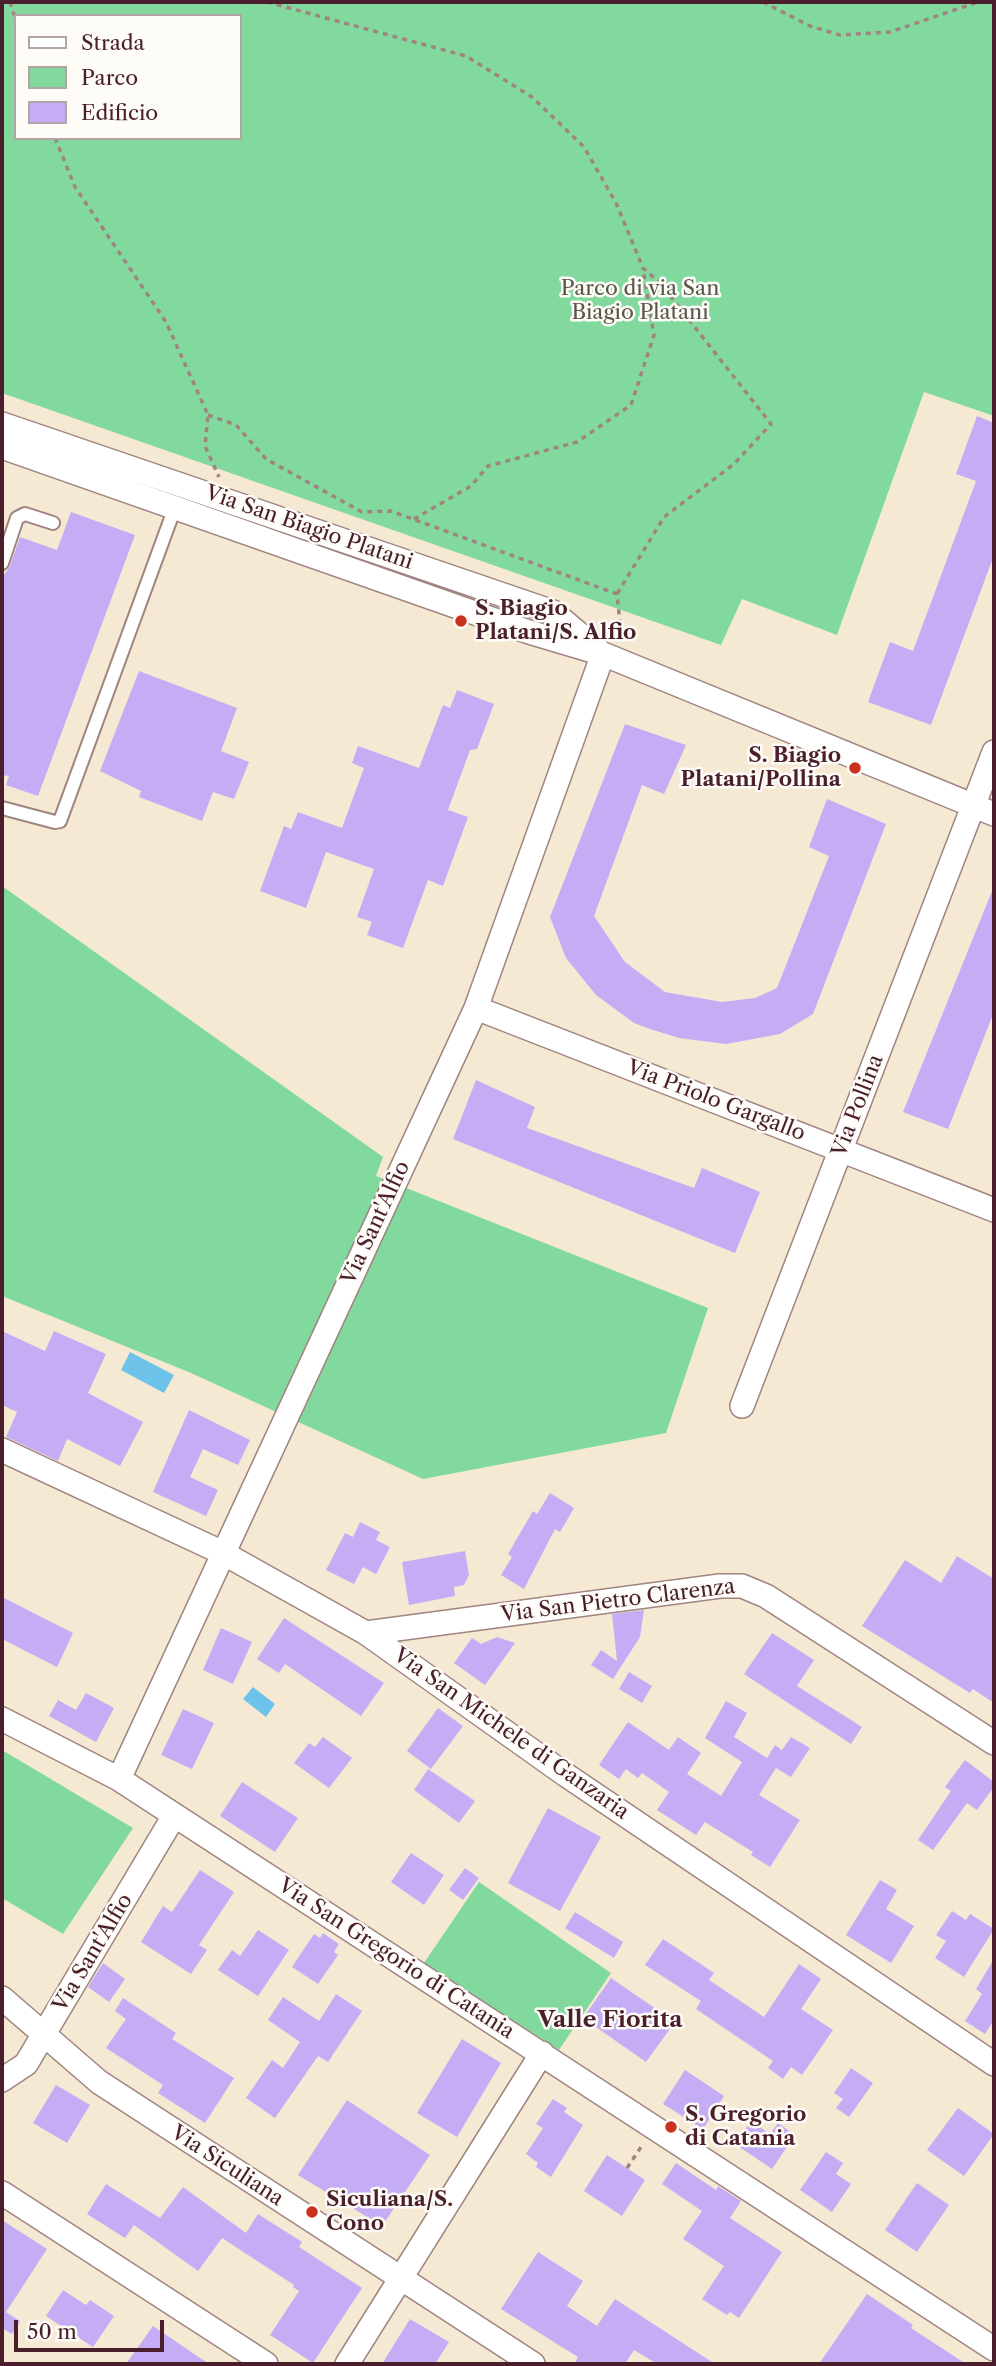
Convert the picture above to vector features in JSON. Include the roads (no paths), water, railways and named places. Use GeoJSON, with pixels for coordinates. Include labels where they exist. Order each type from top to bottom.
{"type":"FeatureCollection","features":[{"type":"Feature","properties":{"kind":"street","name":"Via San Biagio Platani"},"geometry":{"type":"LineString","coordinates":[[2,424],[553,612],[603,654]]}},
{"type":"Feature","properties":{"kind":"street","name":"Via San Biagio Platani"},"geometry":{"type":"LineString","coordinates":[[2,447],[174,510],[529,632],[603,654],[984,810]]}},
{"type":"Feature","properties":{"kind":"street"},"geometry":{"type":"LineString","coordinates":[[529,632],[536,606]]}},
{"type":"Feature","properties":{"kind":"street","name":"Via Sant'Alfio"},"geometry":{"type":"LineString","coordinates":[[119,1780],[476,1008],[603,654]]}},
{"type":"Feature","properties":{"kind":"street","name":"Via Pollina"},"geometry":{"type":"LineString","coordinates":[[742,1406],[842,1149],[984,810],[994,752]]}},
{"type":"Feature","properties":{"kind":"street","name":"Via Priolo Gargallo"},"geometry":{"type":"LineString","coordinates":[[476,1008],[994,1210]]}},
{"type":"Feature","properties":{"kind":"street","name":"Via San Michele di Ganzaria"},"geometry":{"type":"LineString","coordinates":[[2,1450],[223,1553],[366,1633],[566,1775],[994,2064]]}},
{"type":"Feature","properties":{"kind":"street","name":"Via San Pietro Clarenza"},"geometry":{"type":"LineString","coordinates":[[366,1633],[720,1586],[741,1586],[766,1596],[994,1743]]}},
{"type":"Feature","properties":{"kind":"street","name":"Via San Gregorio di Catania"},"geometry":{"type":"LineString","coordinates":[[2,1719],[119,1780],[994,2349]]}},
{"type":"Feature","properties":{"kind":"street","name":"Via Sant'Alfio"},"geometry":{"type":"LineString","coordinates":[[2,2080],[22,2069],[174,1816]]}},
{"type":"Feature","properties":{"kind":"street","name":"Via Siculiana"},"geometry":{"type":"LineString","coordinates":[[2,1998],[99,2082],[533,2364]]}},
{"type":"Feature","properties":{"kind":"street"},"geometry":{"type":"LineString","coordinates":[[347,2364],[542,2053]]}},
{"type":"Feature","properties":{"kind":"street"},"geometry":{"type":"LineString","coordinates":[[2,2193],[266,2364]]}},
{"type":"Feature","properties":{"kind":"lane"},"geometry":{"type":"LineString","coordinates":[[2,808],[60,821],[174,510]]}},
{"type":"Feature","properties":{"kind":"lane"},"geometry":{"type":"LineString","coordinates":[[2,563],[17,519],[25,514],[53,523]]}},
{"type":"Feature","properties":{"kind":"water"},"geometry":{"type":"Polygon","coordinates":[[[130,1352],[174,1375],[164,1393],[121,1370],[130,1352]]]}},
{"type":"Feature","properties":{"kind":"water"},"geometry":{"type":"Polygon","coordinates":[[[253,1687],[275,1704],[266,1717],[243,1699],[253,1687]]]}},
{"type":"Feature","properties":{"kind":"place","name":"S. Biagio Platani/S. Alfio"},"geometry":{"type":"Point","coordinates":[461,621]}},
{"type":"Feature","properties":{"kind":"place","name":"S. Biagio Platani/Pollina"},"geometry":{"type":"Point","coordinates":[855,768]}},
{"type":"Feature","properties":{"kind":"place","name":"S. Gregorio di Catania"},"geometry":{"type":"Point","coordinates":[671,2127]}},
{"type":"Feature","properties":{"kind":"place","name":"Siculiana/S. Cono"},"geometry":{"type":"Point","coordinates":[312,2212]}},
{"type":"Feature","properties":{"kind":"district","name":"Valle Fiorita"},"geometry":{"type":"Point","coordinates":[610,2020]}},
{"type":"Feature","properties":{"kind":"park label","name":"Parco di via San Biagio Platani"},"geometry":{"type":"Point","coordinates":[640,301]}}]}
